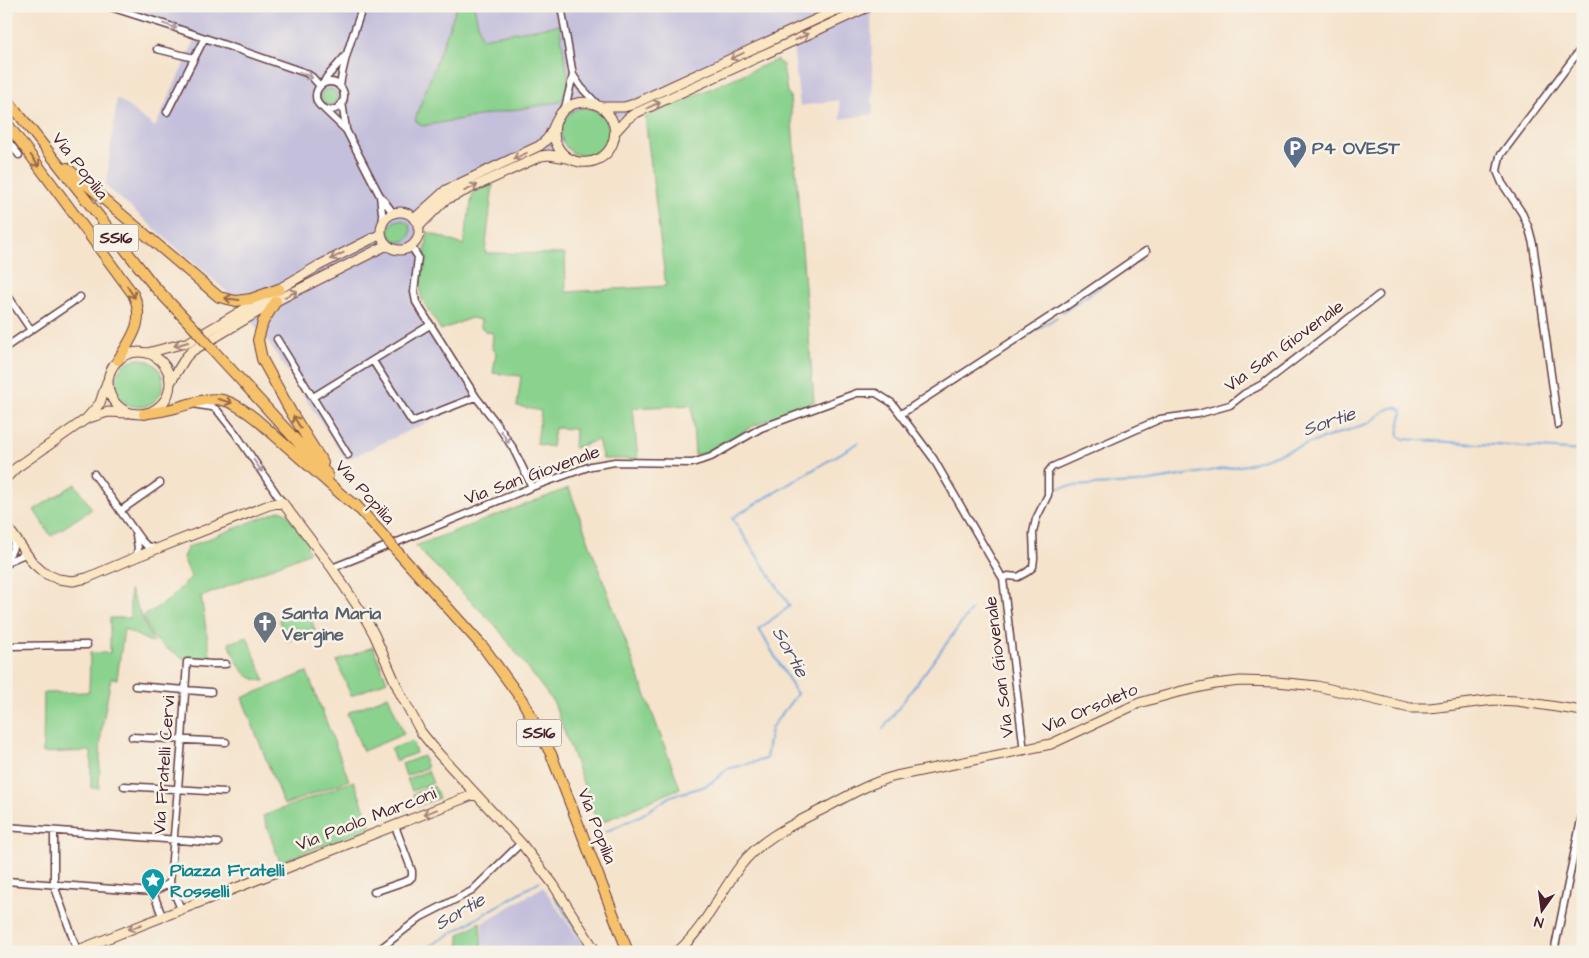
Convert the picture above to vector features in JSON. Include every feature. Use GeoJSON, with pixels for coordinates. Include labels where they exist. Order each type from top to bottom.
{"type":"FeatureCollection","features":[{"type":"Feature","properties":{"kind":"main road","name":"Via Popilia"},"geometry":{"type":"LineString","coordinates":[[6,98],[154,286],[332,479],[484,648],[522,700],[551,754],[628,952]]}},
{"type":"Feature","properties":{"kind":"main road"},"geometry":{"type":"LineString","coordinates":[[6,122],[137,302],[139,319],[118,360]]}},
{"type":"Feature","properties":{"kind":"main road"},"geometry":{"type":"LineString","coordinates":[[43,145],[87,185],[219,297],[236,301],[251,299],[279,289]]}},
{"type":"Feature","properties":{"kind":"main road"},"geometry":{"type":"LineString","coordinates":[[276,301],[263,322],[260,331],[258,340],[262,359],[291,412],[332,479]]}},
{"type":"Feature","properties":{"kind":"main road"},"geometry":{"type":"LineString","coordinates":[[144,414],[173,409],[204,400],[218,399],[233,404],[242,408],[288,446],[359,509]]}},
{"type":"Feature","properties":{"kind":"street"},"geometry":{"type":"LineString","coordinates":[[107,6],[306,73],[322,85],[334,83],[340,87]]}},
{"type":"Feature","properties":{"kind":"street"},"geometry":{"type":"LineString","coordinates":[[346,130],[342,102],[343,94],[340,87],[341,78],[363,6]]}},
{"type":"Feature","properties":{"kind":"street"},"geometry":{"type":"LineString","coordinates":[[555,124],[554,134],[556,143],[561,152],[576,162],[586,163],[603,157],[614,142],[615,132],[609,114],[580,87],[573,75],[561,6]]}},
{"type":"Feature","properties":{"kind":"street"},"geometry":{"type":"LineString","coordinates":[[565,108],[581,102],[589,102],[600,106],[624,107],[631,105],[844,6]]}},
{"type":"Feature","properties":{"kind":"street"},"geometry":{"type":"LineString","coordinates":[[615,132],[634,114],[870,6]]}},
{"type":"Feature","properties":{"kind":"street"},"geometry":{"type":"LineString","coordinates":[[167,112],[204,39]]}},
{"type":"Feature","properties":{"kind":"street"},"geometry":{"type":"LineString","coordinates":[[1558,425],[1533,244],[1522,214],[1502,183],[1497,171],[1500,156],[1583,46]]}},
{"type":"Feature","properties":{"kind":"street"},"geometry":{"type":"LineString","coordinates":[[157,49],[194,58]]}},
{"type":"Feature","properties":{"kind":"street"},"geometry":{"type":"LineString","coordinates":[[348,52],[318,89],[316,96],[318,104],[346,130],[379,194],[393,213]]}},
{"type":"Feature","properties":{"kind":"street"},"geometry":{"type":"LineString","coordinates":[[416,223],[446,190],[539,146],[547,138],[565,108],[573,75]]}},
{"type":"Feature","properties":{"kind":"street"},"geometry":{"type":"LineString","coordinates":[[324,109],[333,110],[342,102]]}},
{"type":"Feature","properties":{"kind":"street"},"geometry":{"type":"LineString","coordinates":[[6,139],[19,155]]}},
{"type":"Feature","properties":{"kind":"street"},"geometry":{"type":"LineString","coordinates":[[416,223],[446,200],[541,156],[549,155],[568,158]]}},
{"type":"Feature","properties":{"kind":"street"},"geometry":{"type":"LineString","coordinates":[[379,194],[383,221],[381,234],[382,239],[387,245],[399,250],[411,246],[418,237],[416,223],[405,213],[393,213],[383,221]]}},
{"type":"Feature","properties":{"kind":"street"},"geometry":{"type":"LineString","coordinates":[[147,353],[189,342],[318,266],[381,234]]}},
{"type":"Feature","properties":{"kind":"street"},"geometry":{"type":"LineString","coordinates":[[86,419],[108,412],[144,414],[157,409],[167,398],[170,383],[186,357],[192,351],[276,301],[387,245]]}},
{"type":"Feature","properties":{"kind":"street"},"geometry":{"type":"LineString","coordinates":[[411,246],[418,257],[414,292],[416,302],[476,397],[513,448],[532,487]]}},
{"type":"Feature","properties":{"kind":"street"},"geometry":{"type":"LineString","coordinates":[[901,414],[1059,311],[1146,251]]}},
{"type":"Feature","properties":{"kind":"street"},"geometry":{"type":"LineString","coordinates":[[6,293],[31,330]]}},
{"type":"Feature","properties":{"kind":"street","name":"Via San Giovenale"},"geometry":{"type":"LineString","coordinates":[[1003,579],[1008,576],[1018,577],[1033,567],[1036,519],[1048,495],[1048,472],[1052,467],[1160,419],[1198,414],[1230,405],[1244,394],[1263,384],[1379,295]]}},
{"type":"Feature","properties":{"kind":"street"},"geometry":{"type":"LineString","coordinates":[[6,347],[80,297]]}},
{"type":"Feature","properties":{"kind":"street"},"geometry":{"type":"LineString","coordinates":[[313,397],[430,325]]}},
{"type":"Feature","properties":{"kind":"street"},"geometry":{"type":"LineString","coordinates":[[277,339],[348,455]]}},
{"type":"Feature","properties":{"kind":"street"},"geometry":{"type":"LineString","coordinates":[[6,478],[16,468],[86,419],[100,403],[113,366],[126,355],[136,352],[147,353],[156,357],[164,364],[170,383]]}},
{"type":"Feature","properties":{"kind":"street"},"geometry":{"type":"LineString","coordinates":[[373,361],[412,422],[476,397]]}},
{"type":"Feature","properties":{"kind":"street"},"geometry":{"type":"LineString","coordinates":[[108,379],[108,387],[113,400],[118,406],[130,413]]}},
{"type":"Feature","properties":{"kind":"street","name":"Via San Giovenale"},"geometry":{"type":"LineString","coordinates":[[332,568],[532,487],[591,466],[615,462],[692,462],[702,460],[711,457],[760,428],[857,393],[876,393],[892,403],[933,458],[1003,579],[1024,751]]}},
{"type":"Feature","properties":{"kind":"street"},"geometry":{"type":"LineString","coordinates":[[186,405],[205,405],[217,410],[236,434],[364,616],[400,693],[421,732],[475,794],[493,811],[553,884],[596,952]]}},
{"type":"Feature","properties":{"kind":"street"},"geometry":{"type":"LineString","coordinates":[[6,471],[16,468]]}},
{"type":"Feature","properties":{"kind":"street"},"geometry":{"type":"LineString","coordinates":[[94,474],[141,540],[147,546],[160,548]]}},
{"type":"Feature","properties":{"kind":"street"},"geometry":{"type":"LineString","coordinates":[[120,511],[160,483]]}},
{"type":"Feature","properties":{"kind":"street"},"geometry":{"type":"LineString","coordinates":[[6,525],[32,563],[44,573],[58,579],[73,581],[87,578],[139,556],[282,502]]}},
{"type":"Feature","properties":{"kind":"street"},"geometry":{"type":"LineString","coordinates":[[133,530],[139,556]]}},
{"type":"Feature","properties":{"kind":"street"},"geometry":{"type":"LineString","coordinates":[[6,558],[14,547],[14,536]]}},
{"type":"Feature","properties":{"kind":"street"},"geometry":{"type":"LineString","coordinates":[[139,556],[141,540]]}},
{"type":"Feature","properties":{"kind":"street"},"geometry":{"type":"LineString","coordinates":[[6,565],[9,561],[25,554]]}},
{"type":"Feature","properties":{"kind":"street"},"geometry":{"type":"LineString","coordinates":[[6,646],[87,645]]}},
{"type":"Feature","properties":{"kind":"street","name":"Via Fratelli Cervi"},"geometry":{"type":"LineString","coordinates":[[181,909],[170,883],[187,662],[226,664]]}},
{"type":"Feature","properties":{"kind":"street","name":"Via Orsoleto"},"geometry":{"type":"LineString","coordinates":[[677,952],[699,929],[742,864],[756,849],[784,829],[877,781],[1051,744],[1139,703],[1187,690],[1240,681],[1277,682],[1317,686],[1410,708],[1430,708],[1494,700],[1517,701],[1583,710]]}},
{"type":"Feature","properties":{"kind":"street"},"geometry":{"type":"LineString","coordinates":[[135,686],[211,692]]}},
{"type":"Feature","properties":{"kind":"street"},"geometry":{"type":"LineString","coordinates":[[132,737],[226,742]]}},
{"type":"Feature","properties":{"kind":"street"},"geometry":{"type":"LineString","coordinates":[[124,786],[224,792]]}},
{"type":"Feature","properties":{"kind":"street","name":"Via Paolo Marconi"},"geometry":{"type":"LineString","coordinates":[[75,951],[475,794]]}},
{"type":"Feature","properties":{"kind":"street"},"geometry":{"type":"LineString","coordinates":[[1554,952],[1583,810]]}},
{"type":"Feature","properties":{"kind":"street"},"geometry":{"type":"LineString","coordinates":[[374,892],[409,880],[412,877],[412,871],[395,826]]}},
{"type":"Feature","properties":{"kind":"street"},"geometry":{"type":"LineString","coordinates":[[6,827],[218,843]]}},
{"type":"Feature","properties":{"kind":"street"},"geometry":{"type":"LineString","coordinates":[[54,832],[54,885],[75,951]]}},
{"type":"Feature","properties":{"kind":"street"},"geometry":{"type":"LineString","coordinates":[[376,952],[421,917],[472,891],[521,844]]}},
{"type":"Feature","properties":{"kind":"street"},"geometry":{"type":"LineString","coordinates":[[6,881],[153,892],[170,883]]}},
{"type":"Feature","properties":{"kind":"street"},"geometry":{"type":"LineString","coordinates":[[153,892],[162,916]]}},
{"type":"Feature","properties":{"kind":"shaded area"},"geometry":{"type":"Polygon","coordinates":[[[107,6],[871,6],[873,114],[841,119],[839,100],[800,106],[792,38],[498,172],[429,206],[415,301],[476,400],[346,460],[267,340],[225,290],[106,186],[117,98],[155,127],[196,38],[107,6]]]}},
{"type":"Feature","properties":{"kind":"shaded area"},"geometry":{"type":"Polygon","coordinates":[[[543,887],[587,952],[483,952],[482,923],[543,887]]]}},
{"type":"Feature","properties":{"kind":"green space"},"geometry":{"type":"Polygon","coordinates":[[[457,6],[474,6],[481,38],[559,25],[569,81],[566,94],[559,102],[422,126],[415,120],[457,6]]]}},
{"type":"Feature","properties":{"kind":"green space"},"geometry":{"type":"Polygon","coordinates":[[[776,60],[783,65],[787,92],[790,96],[814,402],[753,426],[709,452],[695,455],[692,405],[633,408],[638,459],[603,459],[598,440],[574,448],[575,429],[555,428],[552,447],[537,444],[541,411],[517,406],[521,376],[493,373],[496,353],[492,347],[493,333],[486,332],[480,326],[481,320],[471,318],[441,330],[422,300],[420,289],[428,232],[463,245],[473,193],[493,184],[485,253],[565,254],[566,292],[666,286],[645,117],[776,60]]]}},
{"type":"Feature","properties":{"kind":"green space"},"geometry":{"type":"Polygon","coordinates":[[[326,89],[332,89],[337,94],[335,103],[326,105],[321,100],[321,94],[326,89]]]}},
{"type":"Feature","properties":{"kind":"green space"},"geometry":{"type":"Polygon","coordinates":[[[580,108],[590,108],[599,112],[605,118],[608,123],[608,141],[599,152],[590,156],[580,156],[571,152],[565,146],[561,137],[561,127],[565,118],[571,112],[580,108]]]}},
{"type":"Feature","properties":{"kind":"green space"},"geometry":{"type":"Polygon","coordinates":[[[400,220],[408,223],[411,231],[408,239],[400,242],[392,239],[389,231],[392,223],[400,220]]]}},
{"type":"Feature","properties":{"kind":"green space"},"geometry":{"type":"Polygon","coordinates":[[[139,359],[148,361],[156,366],[161,374],[163,383],[161,392],[156,400],[148,405],[139,407],[130,405],[122,400],[117,392],[115,383],[117,374],[122,366],[130,361],[139,359]]]}},
{"type":"Feature","properties":{"kind":"green space"},"geometry":{"type":"Polygon","coordinates":[[[75,484],[92,509],[51,536],[34,510],[75,484]]]}},
{"type":"Feature","properties":{"kind":"green space"},"geometry":{"type":"Polygon","coordinates":[[[569,488],[680,788],[598,824],[554,703],[496,626],[415,546],[569,488]]]}},
{"type":"Feature","properties":{"kind":"green space"},"geometry":{"type":"Polygon","coordinates":[[[281,510],[287,514],[308,542],[308,553],[201,597],[211,660],[183,658],[152,637],[143,616],[169,600],[191,577],[183,557],[188,547],[281,510]]]}},
{"type":"Feature","properties":{"kind":"green space"},"geometry":{"type":"Polygon","coordinates":[[[130,590],[153,643],[124,629],[117,679],[111,678],[101,733],[99,788],[91,788],[91,751],[43,753],[44,693],[89,692],[90,653],[110,653],[110,618],[130,618],[130,590]]]}},
{"type":"Feature","properties":{"kind":"green space"},"geometry":{"type":"Polygon","coordinates":[[[309,612],[315,631],[287,641],[279,619],[309,612]]]}},
{"type":"Feature","properties":{"kind":"green space"},"geometry":{"type":"Polygon","coordinates":[[[247,637],[265,681],[251,677],[241,669],[229,643],[247,637]]]}},
{"type":"Feature","properties":{"kind":"green space"},"geometry":{"type":"Polygon","coordinates":[[[373,647],[387,681],[351,696],[337,661],[373,647]]]}},
{"type":"Feature","properties":{"kind":"green space"},"geometry":{"type":"Polygon","coordinates":[[[307,672],[349,780],[284,805],[242,698],[307,672]]]}},
{"type":"Feature","properties":{"kind":"green space"},"geometry":{"type":"Polygon","coordinates":[[[388,696],[404,734],[363,751],[347,713],[388,696]]]}},
{"type":"Feature","properties":{"kind":"green space"},"geometry":{"type":"Polygon","coordinates":[[[412,741],[416,753],[395,761],[391,749],[412,741]]]}},
{"type":"Feature","properties":{"kind":"green space"},"geometry":{"type":"Polygon","coordinates":[[[423,756],[427,768],[406,776],[402,764],[423,756]]]}},
{"type":"Feature","properties":{"kind":"green space"},"geometry":{"type":"Polygon","coordinates":[[[428,771],[433,783],[412,791],[407,779],[428,771]]]}},
{"type":"Feature","properties":{"kind":"green space"},"geometry":{"type":"Polygon","coordinates":[[[354,781],[371,827],[280,862],[263,816],[354,781]]]}},
{"type":"Feature","properties":{"kind":"green space"},"geometry":{"type":"Polygon","coordinates":[[[434,786],[439,798],[418,806],[413,794],[434,786]]]}},
{"type":"Feature","properties":{"kind":"green space"},"geometry":{"type":"Polygon","coordinates":[[[480,922],[482,952],[459,952],[459,935],[480,922]]]}},
{"type":"Feature","properties":{"kind":"waterway","name":"Sortie"},"geometry":{"type":"LineString","coordinates":[[1063,312],[1141,259]]}},
{"type":"Feature","properties":{"kind":"waterway","name":"Sortie"},"geometry":{"type":"LineString","coordinates":[[1016,343],[1057,317]]}},
{"type":"Feature","properties":{"kind":"waterway","name":"Sortie"},"geometry":{"type":"LineString","coordinates":[[1054,489],[1070,486],[1138,483],[1246,465],[1369,423],[1386,410],[1395,407],[1402,410],[1399,436],[1404,439],[1583,451]]}},
{"type":"Feature","properties":{"kind":"waterway","name":"Sortie"},"geometry":{"type":"LineString","coordinates":[[605,832],[640,816],[671,796],[703,787],[714,781],[727,769],[766,759],[771,728],[797,694],[759,629],[790,606],[732,518],[858,443]]}},
{"type":"Feature","properties":{"kind":"waterway","name":"Sortie"},"geometry":{"type":"LineString","coordinates":[[883,729],[971,610]]}},
{"type":"Feature","properties":{"kind":"waterway","name":"Sortie"},"geometry":{"type":"LineString","coordinates":[[420,952],[540,881]]}},
{"type":"Feature","properties":{"kind":"waterway","name":"Sortie"},"geometry":{"type":"LineString","coordinates":[[554,895],[589,952]]}},
{"type":"Feature","properties":{"kind":"place","name":"P4 OVEST"},"geometry":{"type":"Point","coordinates":[1295,169]}},
{"type":"Feature","properties":{"kind":"place","name":"Santa Maria Vergine"},"geometry":{"type":"Point","coordinates":[265,644]}},
{"type":"Feature","properties":{"kind":"place","name":"Piazza Fratelli Rosselli"},"geometry":{"type":"Point","coordinates":[153,901]}}]}
